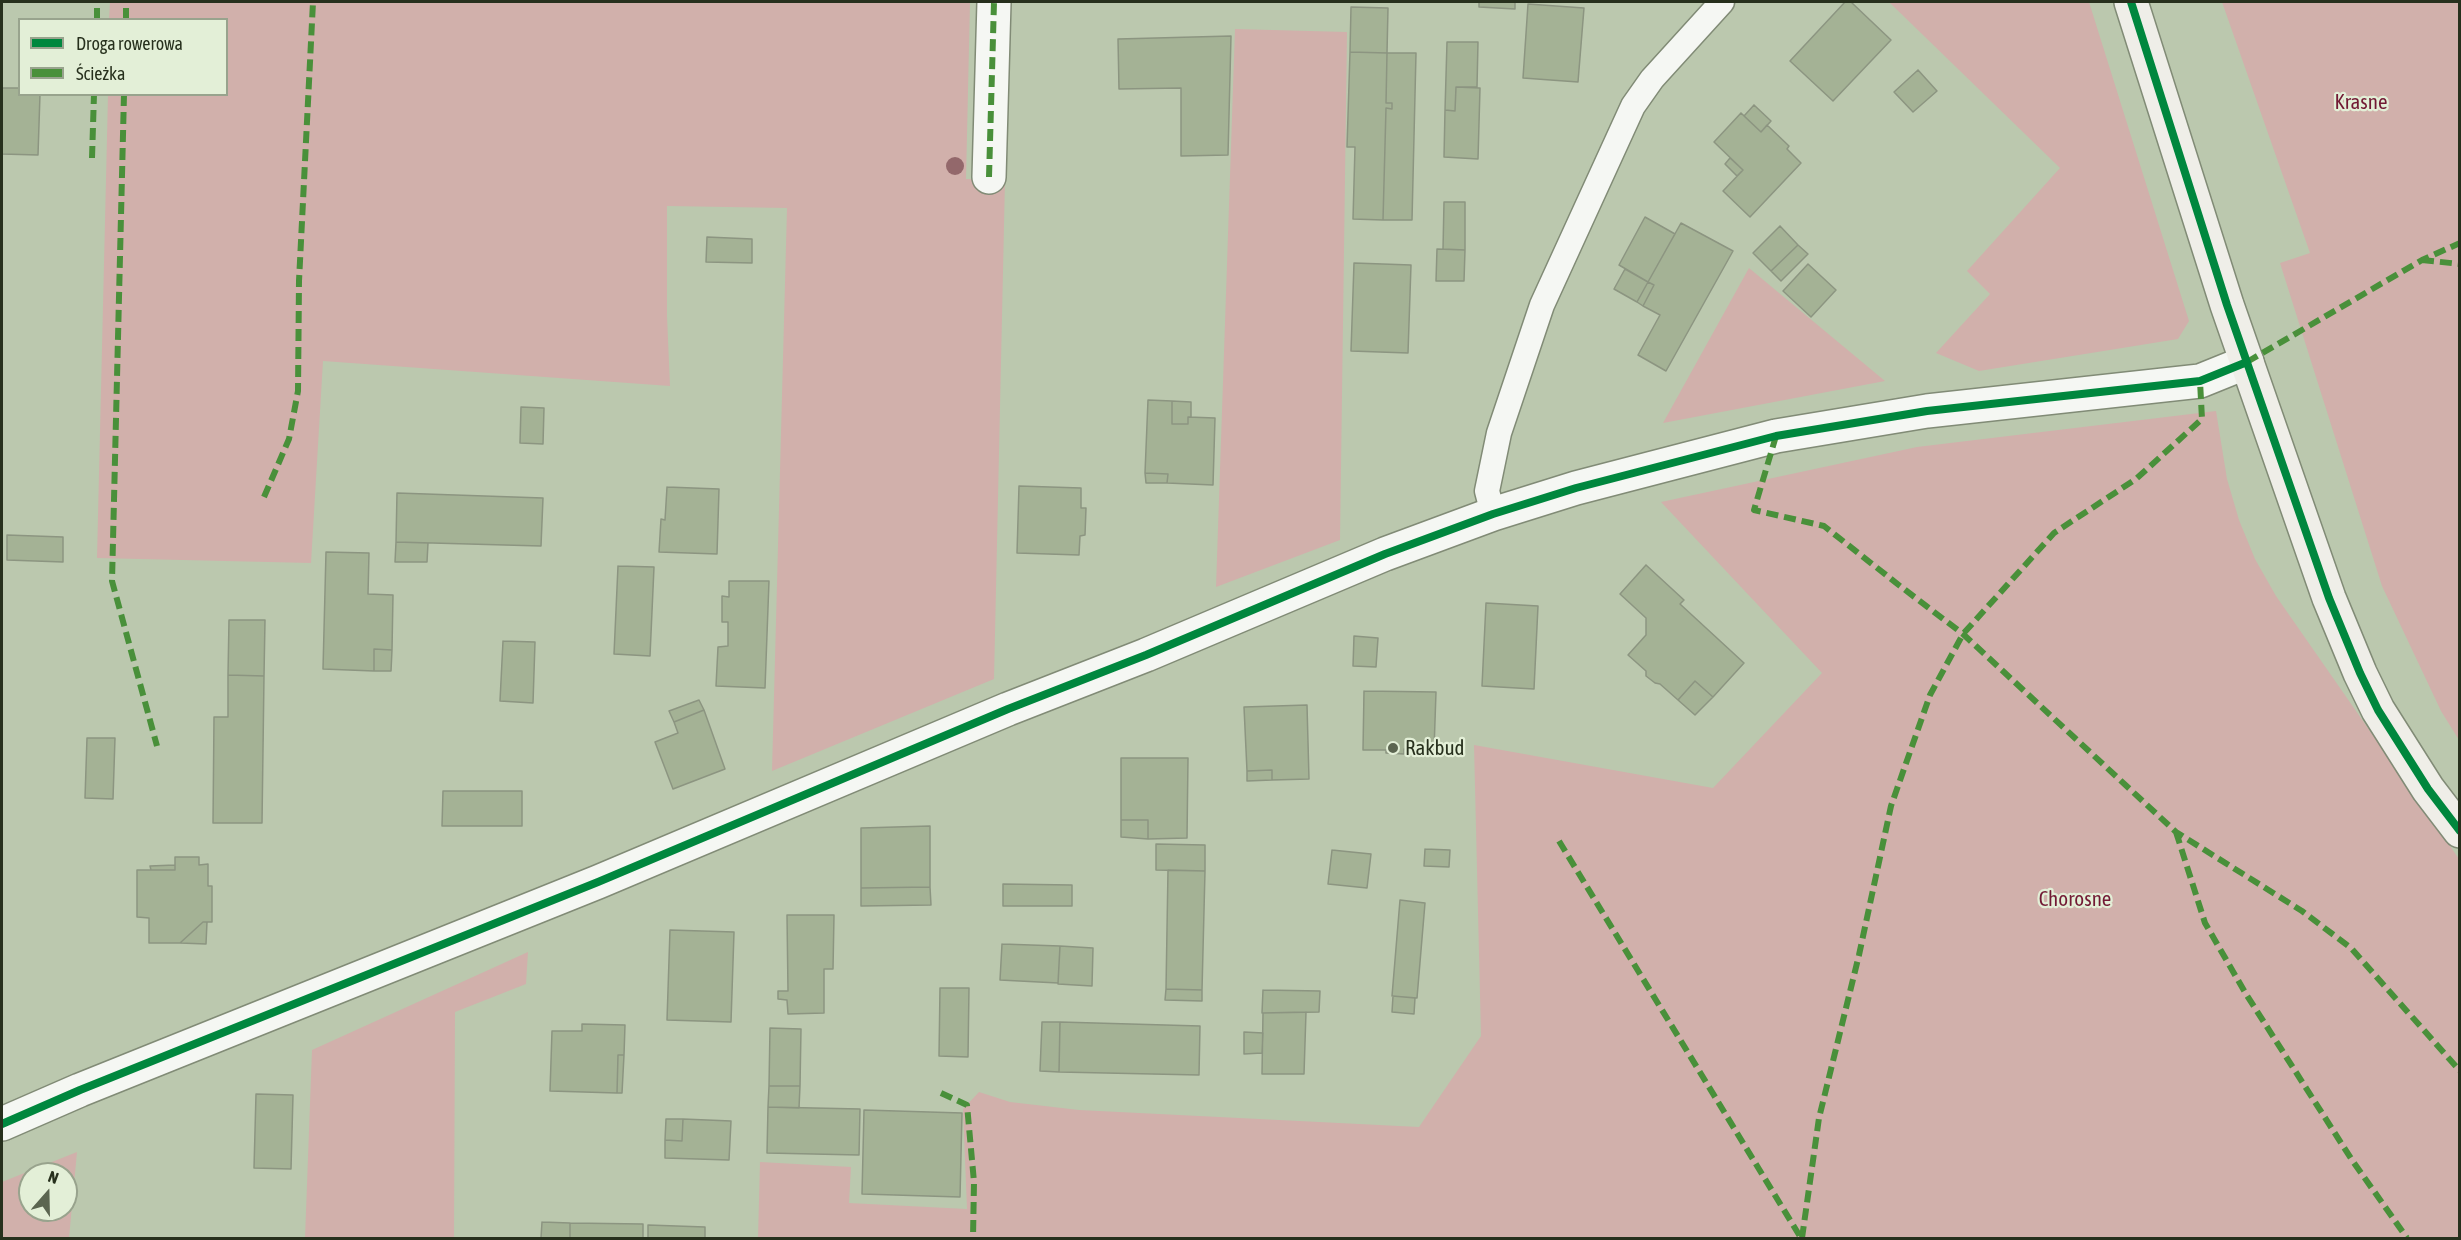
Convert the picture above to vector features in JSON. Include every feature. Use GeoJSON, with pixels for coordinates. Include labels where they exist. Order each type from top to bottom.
{"type":"FeatureCollection","features":[{"type":"Feature","properties":{"kind":"street"},"geometry":{"type":"LineString","coordinates":[[989,177],[994,2]]}},
{"type":"Feature","properties":{"kind":"street"},"geometry":{"type":"LineString","coordinates":[[2132,2],[2247,362],[2316,564],[2360,673],[2378,710],[2402,749],[2460,831]]}},
{"type":"Feature","properties":{"kind":"street"},"geometry":{"type":"LineString","coordinates":[[2,1124],[80,1090],[598,882],[1008,709],[1146,655],[1385,554],[1493,514],[1576,488],[1776,435],[1927,411],[2200,381],[2247,362]]}},
{"type":"Feature","properties":{"kind":"lane"},"geometry":{"type":"LineString","coordinates":[[1493,514],[1487,491],[1499,433],[1546,295],[1634,106],[1652,79],[1722,2]]}},
{"type":"Feature","properties":{"kind":"green space"},"geometry":{"type":"Polygon","coordinates":[[[110,2],[970,2],[966,179],[1005,180],[994,679],[772,771],[787,208],[667,206],[667,316],[670,386],[323,361],[311,563],[97,558],[108,96],[228,96],[228,18],[109,18],[110,2]]]}},
{"type":"Feature","properties":{"kind":"green space"},"geometry":{"type":"Polygon","coordinates":[[[1889,2],[2089,2],[2189,321],[2178,339],[1979,371],[1936,353],[1990,294],[1967,271],[2060,168],[1889,2]]]}},
{"type":"Feature","properties":{"kind":"green space","name":"Krasne"},"geometry":{"type":"Polygon","coordinates":[[[2222,2],[2459,2],[2459,740],[2441,711],[2382,586],[2280,263],[2310,253],[2222,2]]]}},
{"type":"Feature","properties":{"kind":"green space"},"geometry":{"type":"Polygon","coordinates":[[[1235,29],[1347,32],[1340,540],[1216,587],[1235,29]]]}},
{"type":"Feature","properties":{"kind":"green space"},"geometry":{"type":"Polygon","coordinates":[[[1749,268],[1885,381],[1663,423],[1749,268]]]}},
{"type":"Feature","properties":{"kind":"green space","name":"Chorosne"},"geometry":{"type":"Polygon","coordinates":[[[2216,411],[2227,479],[2239,520],[2255,559],[2276,596],[2459,859],[2459,1238],[758,1238],[760,1162],[851,1167],[849,1203],[967,1209],[963,1109],[979,1092],[1010,1102],[1079,1110],[1419,1127],[1481,1036],[1474,745],[1713,788],[1822,673],[1661,502],[1917,447],[2216,411]]]}},
{"type":"Feature","properties":{"kind":"green space"},"geometry":{"type":"Polygon","coordinates":[[[528,952],[526,984],[455,1012],[454,1238],[305,1238],[312,1050],[528,952]]]}},
{"type":"Feature","properties":{"kind":"green space"},"geometry":{"type":"Polygon","coordinates":[[[77,1152],[76,1162],[52,1162],[77,1152]]]}},
{"type":"Feature","properties":{"kind":"green space"},"geometry":{"type":"Polygon","coordinates":[[[18,1176],[18,1222],[70,1222],[69,1238],[2,1238],[2,1182],[18,1176]]]}},
{"type":"Feature","properties":{"kind":"building"},"geometry":{"type":"Polygon","coordinates":[[[1479,2],[1515,2],[1515,9],[1479,7],[1479,2]]]}},
{"type":"Feature","properties":{"kind":"building"},"geometry":{"type":"Polygon","coordinates":[[[1845,2],[1851,2],[1891,40],[1833,101],[1790,61],[1845,2]]]}},
{"type":"Feature","properties":{"kind":"building"},"geometry":{"type":"Polygon","coordinates":[[[1528,4],[1584,8],[1578,82],[1523,78],[1528,4]]]}},
{"type":"Feature","properties":{"kind":"building"},"geometry":{"type":"Polygon","coordinates":[[[1351,7],[1388,8],[1387,53],[1350,52],[1351,7]]]}},
{"type":"Feature","properties":{"kind":"building"},"geometry":{"type":"Polygon","coordinates":[[[1231,36],[1228,155],[1181,156],[1181,88],[1119,89],[1118,39],[1231,36]]]}},
{"type":"Feature","properties":{"kind":"building"},"geometry":{"type":"Polygon","coordinates":[[[1447,42],[1478,42],[1477,87],[1456,87],[1455,111],[1445,110],[1447,42]]]}},
{"type":"Feature","properties":{"kind":"building"},"geometry":{"type":"Polygon","coordinates":[[[1350,52],[1387,53],[1386,103],[1392,103],[1392,109],[1386,108],[1383,220],[1353,219],[1355,147],[1347,147],[1350,52]]]}},
{"type":"Feature","properties":{"kind":"building"},"geometry":{"type":"Polygon","coordinates":[[[1387,53],[1416,53],[1412,220],[1383,220],[1386,108],[1392,109],[1392,103],[1386,103],[1387,53]]]}},
{"type":"Feature","properties":{"kind":"building"},"geometry":{"type":"Polygon","coordinates":[[[1918,70],[1937,91],[1913,112],[1894,92],[1918,70]]]}},
{"type":"Feature","properties":{"kind":"building"},"geometry":{"type":"Polygon","coordinates":[[[1456,87],[1480,88],[1478,159],[1444,157],[1445,110],[1455,111],[1456,87]]]}},
{"type":"Feature","properties":{"kind":"building"},"geometry":{"type":"Polygon","coordinates":[[[2,88],[18,88],[18,96],[40,96],[38,155],[2,154],[2,88]]]}},
{"type":"Feature","properties":{"kind":"building"},"geometry":{"type":"Polygon","coordinates":[[[1754,105],[1771,121],[1761,132],[1744,116],[1754,105]]]}},
{"type":"Feature","properties":{"kind":"building"},"geometry":{"type":"Polygon","coordinates":[[[1741,113],[1761,132],[1767,125],[1789,146],[1787,149],[1801,163],[1750,217],[1723,191],[1743,170],[1714,142],[1741,113]]]}},
{"type":"Feature","properties":{"kind":"building"},"geometry":{"type":"Polygon","coordinates":[[[1730,158],[1743,170],[1737,176],[1725,164],[1730,158]]]}},
{"type":"Feature","properties":{"kind":"building"},"geometry":{"type":"Polygon","coordinates":[[[1444,202],[1465,202],[1465,250],[1443,249],[1444,202]]]}},
{"type":"Feature","properties":{"kind":"building"},"geometry":{"type":"Polygon","coordinates":[[[1645,217],[1675,234],[1648,282],[1619,265],[1645,217]]]}},
{"type":"Feature","properties":{"kind":"building"},"geometry":{"type":"Polygon","coordinates":[[[1681,223],[1733,251],[1666,371],[1638,355],[1660,315],[1643,306],[1654,285],[1648,282],[1681,223]]]}},
{"type":"Feature","properties":{"kind":"building"},"geometry":{"type":"Polygon","coordinates":[[[1780,226],[1798,245],[1771,271],[1753,253],[1780,226]]]}},
{"type":"Feature","properties":{"kind":"building"},"geometry":{"type":"Polygon","coordinates":[[[707,237],[752,239],[752,263],[706,262],[707,237]]]}},
{"type":"Feature","properties":{"kind":"building"},"geometry":{"type":"Polygon","coordinates":[[[1798,245],[1808,254],[1781,281],[1771,271],[1798,245]]]}},
{"type":"Feature","properties":{"kind":"building"},"geometry":{"type":"Polygon","coordinates":[[[1437,249],[1465,250],[1464,281],[1436,281],[1437,249]]]}},
{"type":"Feature","properties":{"kind":"building"},"geometry":{"type":"Polygon","coordinates":[[[1354,263],[1411,265],[1408,353],[1351,351],[1354,263]]]}},
{"type":"Feature","properties":{"kind":"building"},"geometry":{"type":"Polygon","coordinates":[[[1808,264],[1836,290],[1811,317],[1783,291],[1808,264]]]}},
{"type":"Feature","properties":{"kind":"building"},"geometry":{"type":"Polygon","coordinates":[[[1625,269],[1648,282],[1637,302],[1614,289],[1625,269]]]}},
{"type":"Feature","properties":{"kind":"building"},"geometry":{"type":"Polygon","coordinates":[[[1648,282],[1654,285],[1643,306],[1637,302],[1648,282]]]}},
{"type":"Feature","properties":{"kind":"building"},"geometry":{"type":"Polygon","coordinates":[[[1148,400],[1172,401],[1172,424],[1188,424],[1188,417],[1215,418],[1213,485],[1167,483],[1168,474],[1145,473],[1148,400]]]}},
{"type":"Feature","properties":{"kind":"building"},"geometry":{"type":"Polygon","coordinates":[[[1172,401],[1191,402],[1191,417],[1188,417],[1188,424],[1172,424],[1172,401]]]}},
{"type":"Feature","properties":{"kind":"building"},"geometry":{"type":"Polygon","coordinates":[[[521,407],[544,408],[543,444],[520,443],[521,407]]]}},
{"type":"Feature","properties":{"kind":"building"},"geometry":{"type":"Polygon","coordinates":[[[1145,473],[1168,474],[1167,483],[1146,483],[1145,473]]]}},
{"type":"Feature","properties":{"kind":"building"},"geometry":{"type":"Polygon","coordinates":[[[1019,486],[1081,488],[1081,508],[1086,508],[1085,535],[1080,536],[1079,555],[1017,553],[1019,486]]]}},
{"type":"Feature","properties":{"kind":"building"},"geometry":{"type":"Polygon","coordinates":[[[667,487],[719,489],[717,554],[659,552],[661,519],[665,520],[667,487]]]}},
{"type":"Feature","properties":{"kind":"building"},"geometry":{"type":"Polygon","coordinates":[[[397,493],[543,498],[541,546],[396,542],[397,493]]]}},
{"type":"Feature","properties":{"kind":"building"},"geometry":{"type":"Polygon","coordinates":[[[7,535],[63,537],[63,562],[7,560],[7,535]]]}},
{"type":"Feature","properties":{"kind":"building"},"geometry":{"type":"Polygon","coordinates":[[[396,542],[428,543],[427,562],[395,562],[396,542]]]}},
{"type":"Feature","properties":{"kind":"building"},"geometry":{"type":"Polygon","coordinates":[[[326,552],[369,553],[368,594],[393,595],[392,650],[374,649],[374,671],[323,669],[326,552]]]}},
{"type":"Feature","properties":{"kind":"building"},"geometry":{"type":"Polygon","coordinates":[[[1646,565],[1684,600],[1680,604],[1744,663],[1713,697],[1695,681],[1678,700],[1660,684],[1646,676],[1646,671],[1628,655],[1646,635],[1646,618],[1620,594],[1646,565]]]}},
{"type":"Feature","properties":{"kind":"building"},"geometry":{"type":"Polygon","coordinates":[[[618,566],[654,567],[650,656],[614,654],[618,566]]]}},
{"type":"Feature","properties":{"kind":"building"},"geometry":{"type":"Polygon","coordinates":[[[729,581],[769,581],[765,688],[716,686],[718,647],[728,646],[728,622],[722,622],[722,596],[729,597],[729,581]]]}},
{"type":"Feature","properties":{"kind":"building"},"geometry":{"type":"Polygon","coordinates":[[[1486,603],[1538,606],[1534,689],[1482,686],[1486,603]]]}},
{"type":"Feature","properties":{"kind":"building"},"geometry":{"type":"Polygon","coordinates":[[[229,620],[265,620],[264,676],[228,675],[229,620]]]}},
{"type":"Feature","properties":{"kind":"building"},"geometry":{"type":"Polygon","coordinates":[[[1354,636],[1378,638],[1376,667],[1353,666],[1354,636]]]}},
{"type":"Feature","properties":{"kind":"building"},"geometry":{"type":"Polygon","coordinates":[[[503,641],[535,642],[533,703],[500,701],[503,641]]]}},
{"type":"Feature","properties":{"kind":"building"},"geometry":{"type":"Polygon","coordinates":[[[374,649],[392,650],[391,671],[374,671],[374,649]]]}},
{"type":"Feature","properties":{"kind":"building"},"geometry":{"type":"Polygon","coordinates":[[[228,675],[264,676],[262,823],[213,823],[214,717],[228,717],[228,675]]]}},
{"type":"Feature","properties":{"kind":"building"},"geometry":{"type":"Polygon","coordinates":[[[1695,681],[1713,697],[1695,715],[1678,700],[1695,681]]]}},
{"type":"Feature","properties":{"kind":"building"},"geometry":{"type":"Polygon","coordinates":[[[1364,691],[1436,692],[1434,750],[1404,749],[1404,754],[1386,753],[1386,750],[1363,750],[1364,691]]]}},
{"type":"Feature","properties":{"kind":"building"},"geometry":{"type":"Polygon","coordinates":[[[699,700],[704,710],[674,722],[669,711],[699,700]]]}},
{"type":"Feature","properties":{"kind":"building"},"geometry":{"type":"Polygon","coordinates":[[[1307,705],[1309,779],[1272,780],[1272,770],[1247,771],[1244,707],[1307,705]]]}},
{"type":"Feature","properties":{"kind":"building"},"geometry":{"type":"Polygon","coordinates":[[[704,710],[725,769],[673,789],[655,742],[678,733],[674,722],[704,710]]]}},
{"type":"Feature","properties":{"kind":"building"},"geometry":{"type":"Polygon","coordinates":[[[87,738],[115,738],[113,799],[85,798],[87,738]]]}},
{"type":"Feature","properties":{"kind":"building"},"geometry":{"type":"Polygon","coordinates":[[[1121,758],[1188,758],[1187,838],[1148,839],[1148,820],[1121,820],[1121,758]]]}},
{"type":"Feature","properties":{"kind":"building"},"geometry":{"type":"Polygon","coordinates":[[[1272,770],[1272,780],[1247,781],[1247,771],[1272,770]]]}},
{"type":"Feature","properties":{"kind":"building"},"geometry":{"type":"Polygon","coordinates":[[[443,791],[522,791],[522,826],[442,826],[443,791]]]}},
{"type":"Feature","properties":{"kind":"building"},"geometry":{"type":"Polygon","coordinates":[[[1121,820],[1148,820],[1148,839],[1121,837],[1121,820]]]}},
{"type":"Feature","properties":{"kind":"building"},"geometry":{"type":"Polygon","coordinates":[[[930,826],[930,887],[861,888],[861,828],[930,826]]]}},
{"type":"Feature","properties":{"kind":"building"},"geometry":{"type":"Polygon","coordinates":[[[1156,844],[1205,845],[1205,871],[1156,870],[1156,844]]]}},
{"type":"Feature","properties":{"kind":"building"},"geometry":{"type":"Polygon","coordinates":[[[1425,849],[1450,850],[1449,867],[1424,866],[1425,849]]]}},
{"type":"Feature","properties":{"kind":"building"},"geometry":{"type":"Polygon","coordinates":[[[1332,850],[1371,854],[1367,888],[1328,884],[1332,850]]]}},
{"type":"Feature","properties":{"kind":"building"},"geometry":{"type":"Polygon","coordinates":[[[175,857],[199,857],[199,865],[208,864],[208,886],[212,886],[212,922],[203,922],[180,943],[149,943],[149,918],[137,917],[137,870],[175,870],[175,857]]]}},
{"type":"Feature","properties":{"kind":"building"},"geometry":{"type":"Polygon","coordinates":[[[175,865],[175,870],[151,870],[150,866],[175,865]]]}},
{"type":"Feature","properties":{"kind":"building"},"geometry":{"type":"Polygon","coordinates":[[[1168,870],[1205,871],[1202,990],[1166,989],[1168,870]]]}},
{"type":"Feature","properties":{"kind":"building"},"geometry":{"type":"Polygon","coordinates":[[[1003,884],[1072,885],[1072,906],[1003,906],[1003,884]]]}},
{"type":"Feature","properties":{"kind":"building"},"geometry":{"type":"Polygon","coordinates":[[[930,887],[931,905],[861,906],[861,888],[930,887]]]}},
{"type":"Feature","properties":{"kind":"building"},"geometry":{"type":"Polygon","coordinates":[[[1400,900],[1425,903],[1417,998],[1392,996],[1400,900]]]}},
{"type":"Feature","properties":{"kind":"building"},"geometry":{"type":"Polygon","coordinates":[[[787,915],[834,915],[833,969],[824,969],[824,1013],[788,1014],[787,1000],[778,999],[778,991],[788,991],[787,915]]]}},
{"type":"Feature","properties":{"kind":"building"},"geometry":{"type":"Polygon","coordinates":[[[203,922],[207,922],[206,944],[180,943],[203,922]]]}},
{"type":"Feature","properties":{"kind":"building"},"geometry":{"type":"Polygon","coordinates":[[[670,930],[734,932],[731,1022],[667,1020],[670,930]]]}},
{"type":"Feature","properties":{"kind":"building"},"geometry":{"type":"Polygon","coordinates":[[[1002,944],[1060,946],[1058,983],[1000,980],[1002,944]]]}},
{"type":"Feature","properties":{"kind":"building"},"geometry":{"type":"Polygon","coordinates":[[[1060,946],[1093,948],[1092,986],[1058,984],[1060,946]]]}},
{"type":"Feature","properties":{"kind":"building"},"geometry":{"type":"Polygon","coordinates":[[[940,988],[969,988],[968,1057],[939,1056],[940,988]]]}},
{"type":"Feature","properties":{"kind":"building"},"geometry":{"type":"Polygon","coordinates":[[[1166,989],[1202,990],[1202,1001],[1165,1000],[1166,989]]]}},
{"type":"Feature","properties":{"kind":"building"},"geometry":{"type":"Polygon","coordinates":[[[1263,990],[1320,991],[1319,1012],[1262,1013],[1263,990]]]}},
{"type":"Feature","properties":{"kind":"building"},"geometry":{"type":"Polygon","coordinates":[[[1393,996],[1415,998],[1414,1014],[1392,1012],[1393,996]]]}},
{"type":"Feature","properties":{"kind":"building"},"geometry":{"type":"Polygon","coordinates":[[[1306,1012],[1304,1074],[1262,1074],[1263,1013],[1306,1012]]]}},
{"type":"Feature","properties":{"kind":"building"},"geometry":{"type":"Polygon","coordinates":[[[1042,1022],[1060,1022],[1059,1072],[1040,1071],[1042,1022]]]}},
{"type":"Feature","properties":{"kind":"building"},"geometry":{"type":"Polygon","coordinates":[[[1060,1022],[1200,1026],[1199,1075],[1059,1072],[1060,1022]]]}},
{"type":"Feature","properties":{"kind":"building"},"geometry":{"type":"Polygon","coordinates":[[[582,1024],[625,1025],[624,1055],[618,1055],[617,1093],[550,1091],[552,1031],[582,1031],[582,1024]]]}},
{"type":"Feature","properties":{"kind":"building"},"geometry":{"type":"Polygon","coordinates":[[[770,1028],[801,1029],[800,1086],[769,1086],[770,1028]]]}},
{"type":"Feature","properties":{"kind":"building"},"geometry":{"type":"Polygon","coordinates":[[[1244,1032],[1263,1033],[1262,1053],[1244,1054],[1244,1032]]]}},
{"type":"Feature","properties":{"kind":"building"},"geometry":{"type":"Polygon","coordinates":[[[618,1055],[624,1055],[622,1093],[617,1093],[618,1055]]]}},
{"type":"Feature","properties":{"kind":"building"},"geometry":{"type":"Polygon","coordinates":[[[769,1086],[800,1086],[799,1108],[768,1107],[769,1086]]]}},
{"type":"Feature","properties":{"kind":"building"},"geometry":{"type":"Polygon","coordinates":[[[256,1094],[293,1095],[291,1169],[254,1168],[256,1094]]]}},
{"type":"Feature","properties":{"kind":"building"},"geometry":{"type":"Polygon","coordinates":[[[768,1107],[860,1109],[859,1155],[767,1153],[768,1107]]]}},
{"type":"Feature","properties":{"kind":"building"},"geometry":{"type":"Polygon","coordinates":[[[864,1110],[962,1113],[960,1197],[862,1194],[864,1110]]]}},
{"type":"Feature","properties":{"kind":"building"},"geometry":{"type":"Polygon","coordinates":[[[666,1119],[683,1119],[682,1141],[665,1140],[666,1119]]]}},
{"type":"Feature","properties":{"kind":"building"},"geometry":{"type":"Polygon","coordinates":[[[683,1119],[731,1121],[729,1160],[665,1158],[665,1140],[682,1141],[683,1119]]]}},
{"type":"Feature","properties":{"kind":"building"},"geometry":{"type":"Polygon","coordinates":[[[542,1222],[570,1223],[570,1238],[541,1238],[542,1222]]]}},
{"type":"Feature","properties":{"kind":"building"},"geometry":{"type":"Polygon","coordinates":[[[570,1223],[643,1224],[643,1238],[570,1238],[570,1223]]]}},
{"type":"Feature","properties":{"kind":"building"},"geometry":{"type":"Polygon","coordinates":[[[648,1225],[705,1227],[705,1238],[648,1238],[648,1225]]]}},
{"type":"Feature","properties":{"kind":"marked path"},"geometry":{"type":"LineString","coordinates":[[97,2],[97,18]]}},
{"type":"Feature","properties":{"kind":"marked path"},"geometry":{"type":"LineString","coordinates":[[126,2],[126,18]]}},
{"type":"Feature","properties":{"kind":"marked path"},"geometry":{"type":"LineString","coordinates":[[264,497],[289,439],[298,391],[299,281],[313,2]]}},
{"type":"Feature","properties":{"kind":"marked path"},"geometry":{"type":"LineString","coordinates":[[989,177],[994,2]]}},
{"type":"Feature","properties":{"kind":"marked path"},"geometry":{"type":"LineString","coordinates":[[92,158],[94,96]]}},
{"type":"Feature","properties":{"kind":"marked path"},"geometry":{"type":"LineString","coordinates":[[124,96],[112,581],[157,746]]}},
{"type":"Feature","properties":{"kind":"marked path"},"geometry":{"type":"LineString","coordinates":[[2247,362],[2422,260],[2460,243]]}},
{"type":"Feature","properties":{"kind":"marked path"},"geometry":{"type":"LineString","coordinates":[[2422,260],[2460,264]]}},
{"type":"Feature","properties":{"kind":"marked path"},"geometry":{"type":"LineString","coordinates":[[1802,1238],[1819,1118],[1859,955],[1891,806],[1930,695],[1963,634],[2054,533],[2136,479],[2202,419],[2200,381]]}},
{"type":"Feature","properties":{"kind":"marked path"},"geometry":{"type":"LineString","coordinates":[[1776,436],[1754,510],[1824,526],[1963,634],[2176,832],[2302,911],[2351,948],[2460,1071]]}},
{"type":"Feature","properties":{"kind":"marked path"},"geometry":{"type":"LineString","coordinates":[[2176,832],[2205,923],[2246,994],[2352,1160],[2407,1238]]}},
{"type":"Feature","properties":{"kind":"marked path"},"geometry":{"type":"LineString","coordinates":[[1559,841],[1801,1238]]}},
{"type":"Feature","properties":{"kind":"marked path"},"geometry":{"type":"LineString","coordinates":[[941,1093],[967,1105],[974,1182],[973,1238]]}},
{"type":"Feature","properties":{"kind":"cycle path"},"geometry":{"type":"LineString","coordinates":[[2131,2],[2227,305],[2329,598],[2378,710],[2428,789],[2460,831]]}},
{"type":"Feature","properties":{"kind":"cycle path"},"geometry":{"type":"LineString","coordinates":[[2,1124],[80,1090],[598,882],[1008,709],[1146,655],[1385,554],[1493,514],[1576,488],[1776,436],[1927,411],[2200,381],[2247,362]]}},
{"type":"Feature","properties":{"kind":"place","name":"Rakbud"},"geometry":{"type":"Point","coordinates":[1393,748]}}]}
